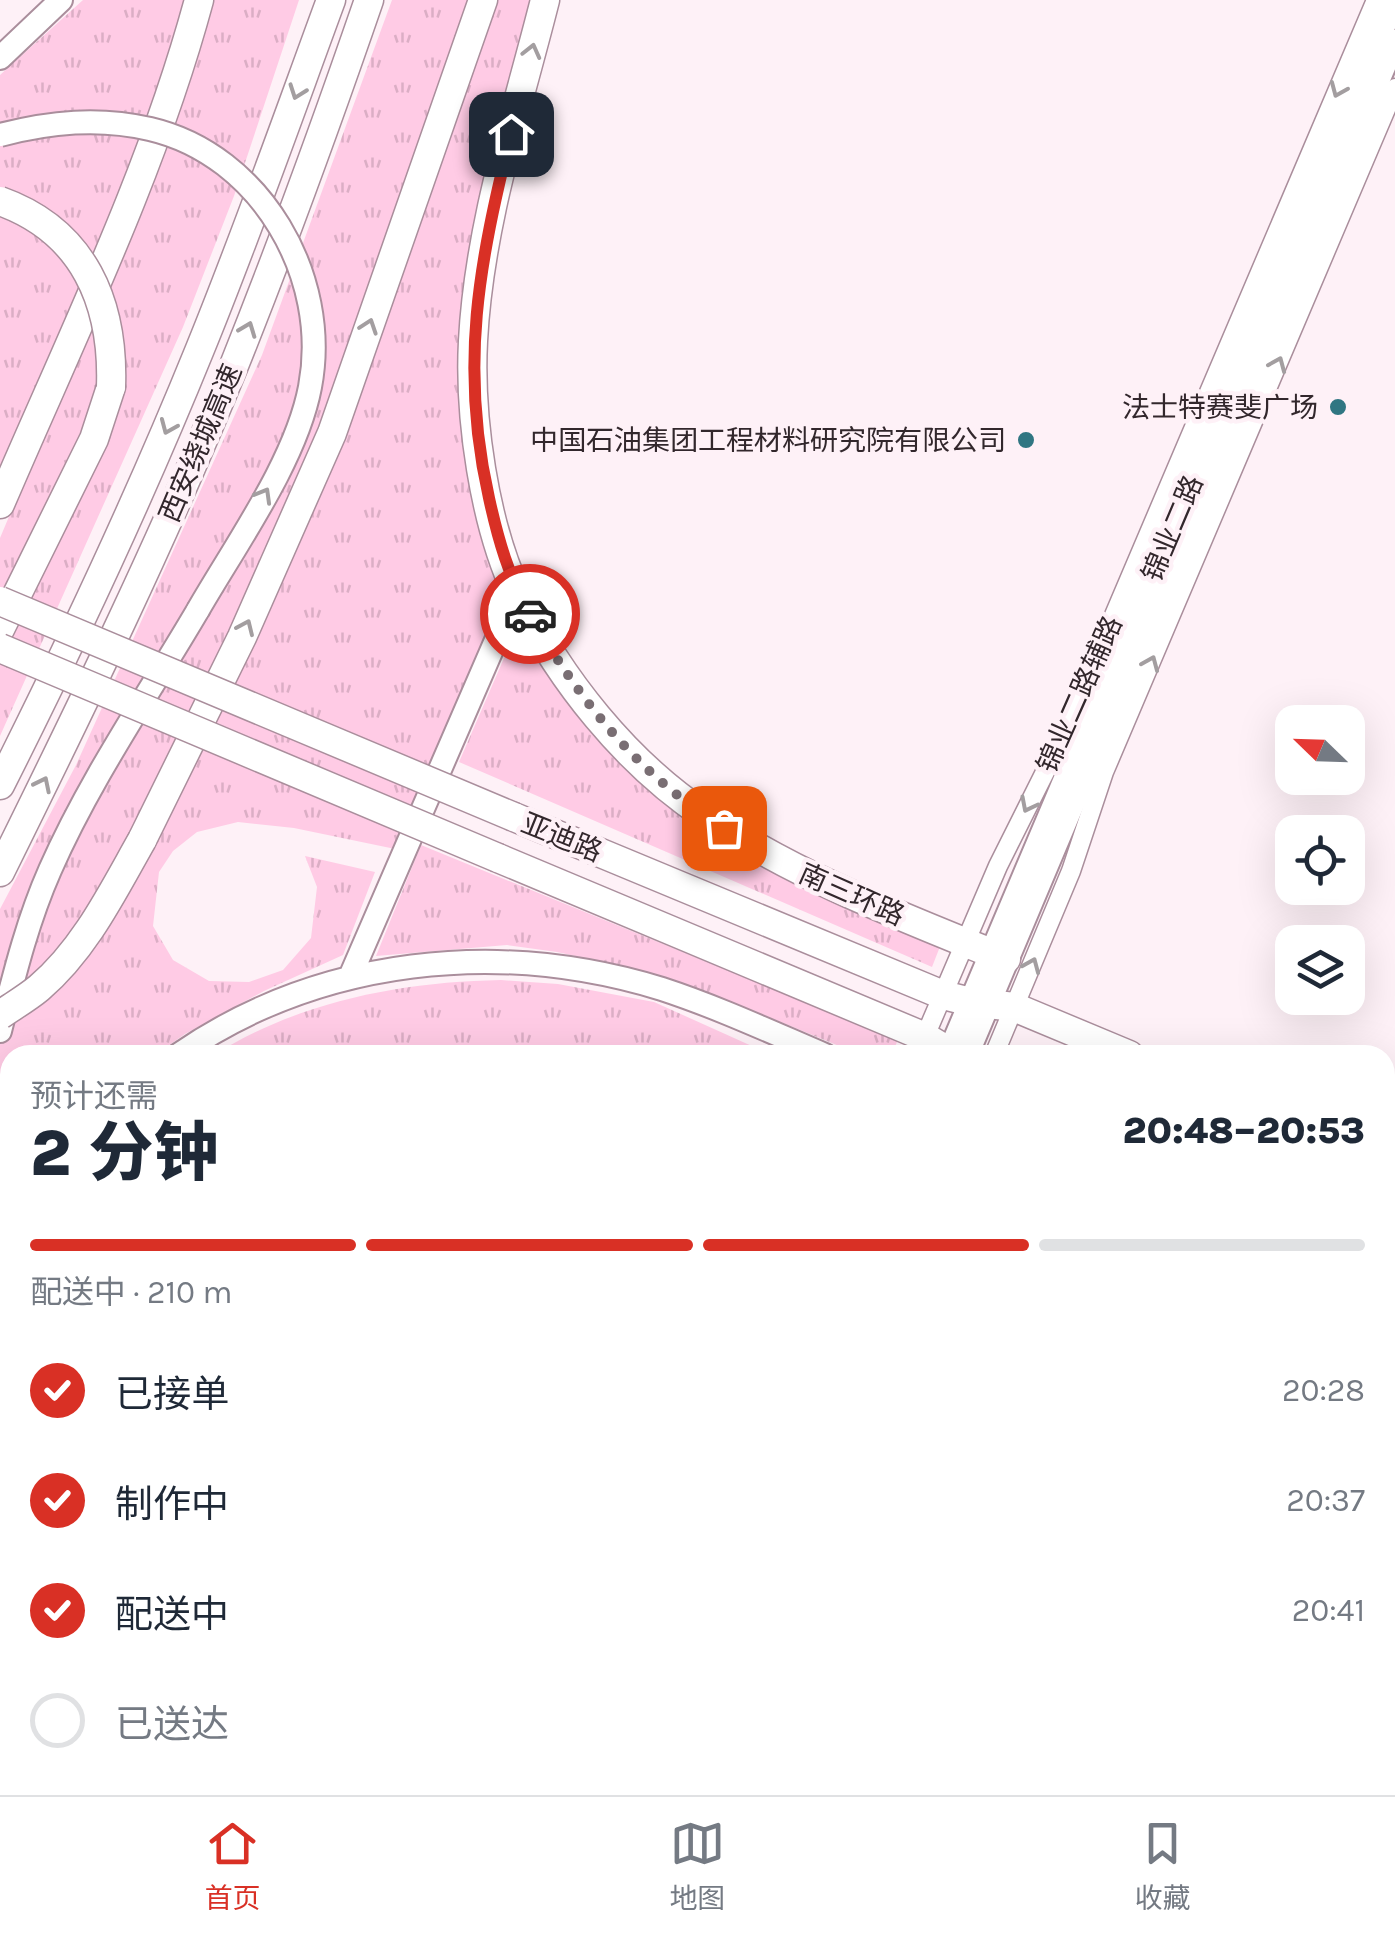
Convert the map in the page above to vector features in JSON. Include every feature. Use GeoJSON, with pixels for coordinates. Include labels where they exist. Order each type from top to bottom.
{"type":"FeatureCollection","features":[{"type":"Feature","properties":{"kind":"highway"},"geometry":{"type":"LineString","coordinates":[[0,504],[146,162],[199,0]]}},
{"type":"Feature","properties":{"kind":"highway","name":"西安绕城高速"},"geometry":{"type":"LineString","coordinates":[[0,784],[46,694],[186,382],[331,0]]}},
{"type":"Feature","properties":{"kind":"highway","name":"西安绕城高速"},"geometry":{"type":"LineString","coordinates":[[0,872],[136,593],[235,364],[319,145],[369,0]]}},
{"type":"Feature","properties":{"kind":"highway"},"geometry":{"type":"LineString","coordinates":[[0,1015],[40,987],[98,918],[142,840],[242,637],[332,433],[483,0]]}},
{"type":"Feature","properties":{"kind":"highway","name":"南三环路"},"geometry":{"type":"LineString","coordinates":[[545,0],[494,202],[479,277],[472,342],[474,397],[484,473],[499,542],[517,592],[565,676],[628,749],[680,797],[744,840],[813,878],[988,952]]}},
{"type":"Feature","properties":{"kind":"highway"},"geometry":{"type":"LineString","coordinates":[[0,201],[47,226],[86,267],[108,320],[112,348],[111,386],[94,439],[3,609]]}},
{"type":"Feature","properties":{"kind":"highway","name":"亚迪路"},"geometry":{"type":"LineString","coordinates":[[3,609],[942,995],[991,1004],[1103,1045]]}},
{"type":"Feature","properties":{"kind":"highway","name":"亚迪路"},"geometry":{"type":"LineString","coordinates":[[0,648],[498,858],[919,1045]]}},
{"type":"Feature","properties":{"kind":"main road"},"geometry":{"type":"LineString","coordinates":[[0,58],[61,0]]}},
{"type":"Feature","properties":{"kind":"main road","name":"锦业二路"},"geometry":{"type":"LineString","coordinates":[[961,1045],[991,1004],[988,952],[1395,0]]}},
{"type":"Feature","properties":{"kind":"main road","name":"锦业二路"},"geometry":{"type":"LineString","coordinates":[[988,952],[1395,41]]}},
{"type":"Feature","properties":{"kind":"main road"},"geometry":{"type":"LineString","coordinates":[[0,135],[79,122],[114,122],[187,142],[238,176],[267,206],[291,245],[306,283],[313,316],[311,384],[304,415],[288,453],[50,870],[24,936],[0,1031]]}},
{"type":"Feature","properties":{"kind":"main road"},"geometry":{"type":"LineString","coordinates":[[350,977],[517,592]]}},
{"type":"Feature","properties":{"kind":"main road"},"geometry":{"type":"LineString","coordinates":[[195,1045],[247,1014],[302,991],[350,977],[464,961],[505,961],[580,970],[676,994],[801,1045]]}},
{"type":"Feature","properties":{"kind":"street","name":"锦业二路辅路"},"geometry":{"type":"LineString","coordinates":[[921,1045],[942,995],[988,952],[998,866],[1060,742],[1376,0]]}},
{"type":"Feature","properties":{"kind":"street","name":"锦业二路辅路"},"geometry":{"type":"LineString","coordinates":[[993,1045],[991,1004],[1071,871],[1104,772],[1395,88]]}},
{"type":"Feature","properties":{"kind":"green space"},"geometry":{"type":"Polygon","coordinates":[[[83,0],[190,0],[171,65],[0,484],[0,75],[83,0]]]}},
{"type":"Feature","properties":{"kind":"green space"},"geometry":{"type":"Polygon","coordinates":[[[213,0],[299,0],[234,196],[183,327],[0,736],[0,538],[176,120],[213,0]]]}},
{"type":"Feature","properties":{"kind":"green space"},"geometry":{"type":"Polygon","coordinates":[[[392,0],[532,0],[468,276],[508,592],[400,850],[294,828],[238,822],[197,832],[173,851],[159,872],[153,926],[173,960],[209,981],[249,982],[283,970],[311,938],[317,887],[305,856],[375,872],[343,955],[264,991],[169,1045],[0,1045],[0,909],[76,765],[262,355],[392,0]]]}},
{"type":"Feature","properties":{"kind":"green space"},"geometry":{"type":"Polygon","coordinates":[[[521,619],[607,741],[941,944],[932,967],[459,762],[521,619]]]}},
{"type":"Feature","properties":{"kind":"green space"},"geometry":{"type":"Polygon","coordinates":[[[421,845],[898,1040],[896,1045],[837,1045],[642,971],[557,952],[507,945],[376,956],[421,845]]]}},
{"type":"Feature","properties":{"kind":"green space"},"geometry":{"type":"Polygon","coordinates":[[[463,982],[558,984],[654,1002],[750,1045],[231,1045],[281,1021],[352,998],[463,982]]]}},
{"type":"Feature","properties":{"kind":"way so far"},"geometry":{"type":"LineString","coordinates":[[530,614],[565,676],[628,749],[680,797],[724,828]]}},
{"type":"Feature","properties":{"kind":"place","name":"法士特赛斐广场"},"geometry":{"type":"Point","coordinates":[1338,407]}},
{"type":"Feature","properties":{"kind":"place","name":"中国石油集团工程材料研究院有限公司"},"geometry":{"type":"Point","coordinates":[1026,440]}},
{"type":"Feature","properties":{"kind":"route"},"geometry":{"type":"LineString","coordinates":[[511,134],[479,277],[472,342],[474,397],[482,466],[499,542],[517,592],[530,614]]}}]}
